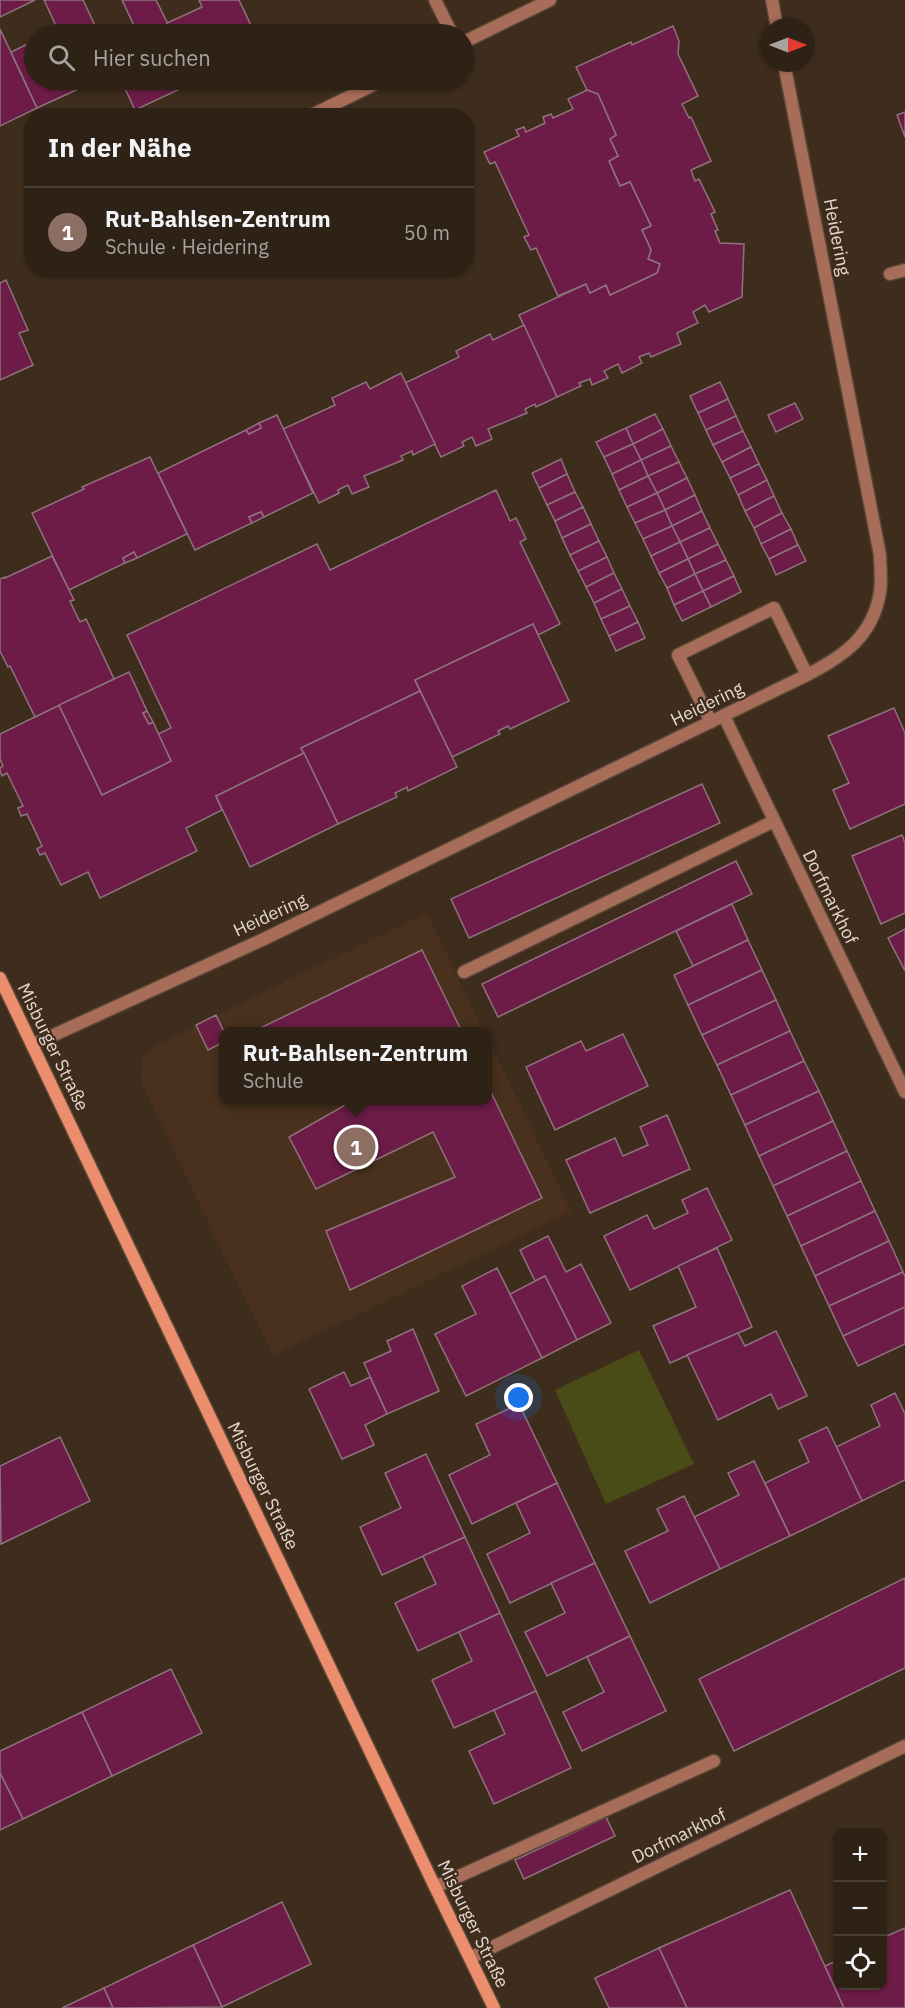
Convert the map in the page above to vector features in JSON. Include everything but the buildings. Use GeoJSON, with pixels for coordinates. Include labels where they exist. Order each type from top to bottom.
{"type":"FeatureCollection","features":[{"type":"Feature","properties":{"kind":"street"},"geometry":{"type":"LineString","coordinates":[[435,0],[447,24]]}},
{"type":"Feature","properties":{"kind":"street"},"geometry":{"type":"LineString","coordinates":[[474,37],[550,0]]}},
{"type":"Feature","properties":{"kind":"street"},"geometry":{"type":"LineString","coordinates":[[772,0],[775,18]]}},
{"type":"Feature","properties":{"kind":"street","name":"Heidering"},"geometry":{"type":"LineString","coordinates":[[32,1045],[264,939],[724,716],[807,675],[853,646],[872,621],[880,591],[880,555],[786,72]]}},
{"type":"Feature","properties":{"kind":"street"},"geometry":{"type":"LineString","coordinates":[[326,108],[363,90]]}},
{"type":"Feature","properties":{"kind":"street"},"geometry":{"type":"LineString","coordinates":[[890,274],[905,270]]}},
{"type":"Feature","properties":{"kind":"street"},"geometry":{"type":"LineString","coordinates":[[711,722],[678,655],[699,644],[774,608],[807,675]]}},
{"type":"Feature","properties":{"kind":"street","name":"Dorfmarkhof"},"geometry":{"type":"LineString","coordinates":[[724,716],[905,1092]]}},
{"type":"Feature","properties":{"kind":"street"},"geometry":{"type":"LineString","coordinates":[[464,972],[774,821]]}},
{"type":"Feature","properties":{"kind":"street","name":"Misburger Straße"},"geometry":{"type":"LineString","coordinates":[[0,978],[494,2008]]}},
{"type":"Feature","properties":{"kind":"street","name":"Dorfmarkhof"},"geometry":{"type":"LineString","coordinates":[[470,1958],[905,1746]]}},
{"type":"Feature","properties":{"kind":"street"},"geometry":{"type":"LineString","coordinates":[[435,1887],[714,1761]]}},
{"type":"Feature","properties":{"kind":"shaded area"},"geometry":{"type":"Polygon","coordinates":[[[427,913],[482,1027],[219,1027],[219,1105],[492,1105],[492,1047],[571,1211],[273,1356],[141,1083],[143,1058],[153,1046],[427,913]]]}},
{"type":"Feature","properties":{"kind":"green space"},"geometry":{"type":"Polygon","coordinates":[[[639,1350],[694,1464],[606,1504],[555,1390],[639,1350]]]}},
{"type":"Feature","properties":{"kind":"place","name":"Rut-Bahlsen-Zentrum"},"geometry":{"type":"Point","coordinates":[356,1147]}}]}
